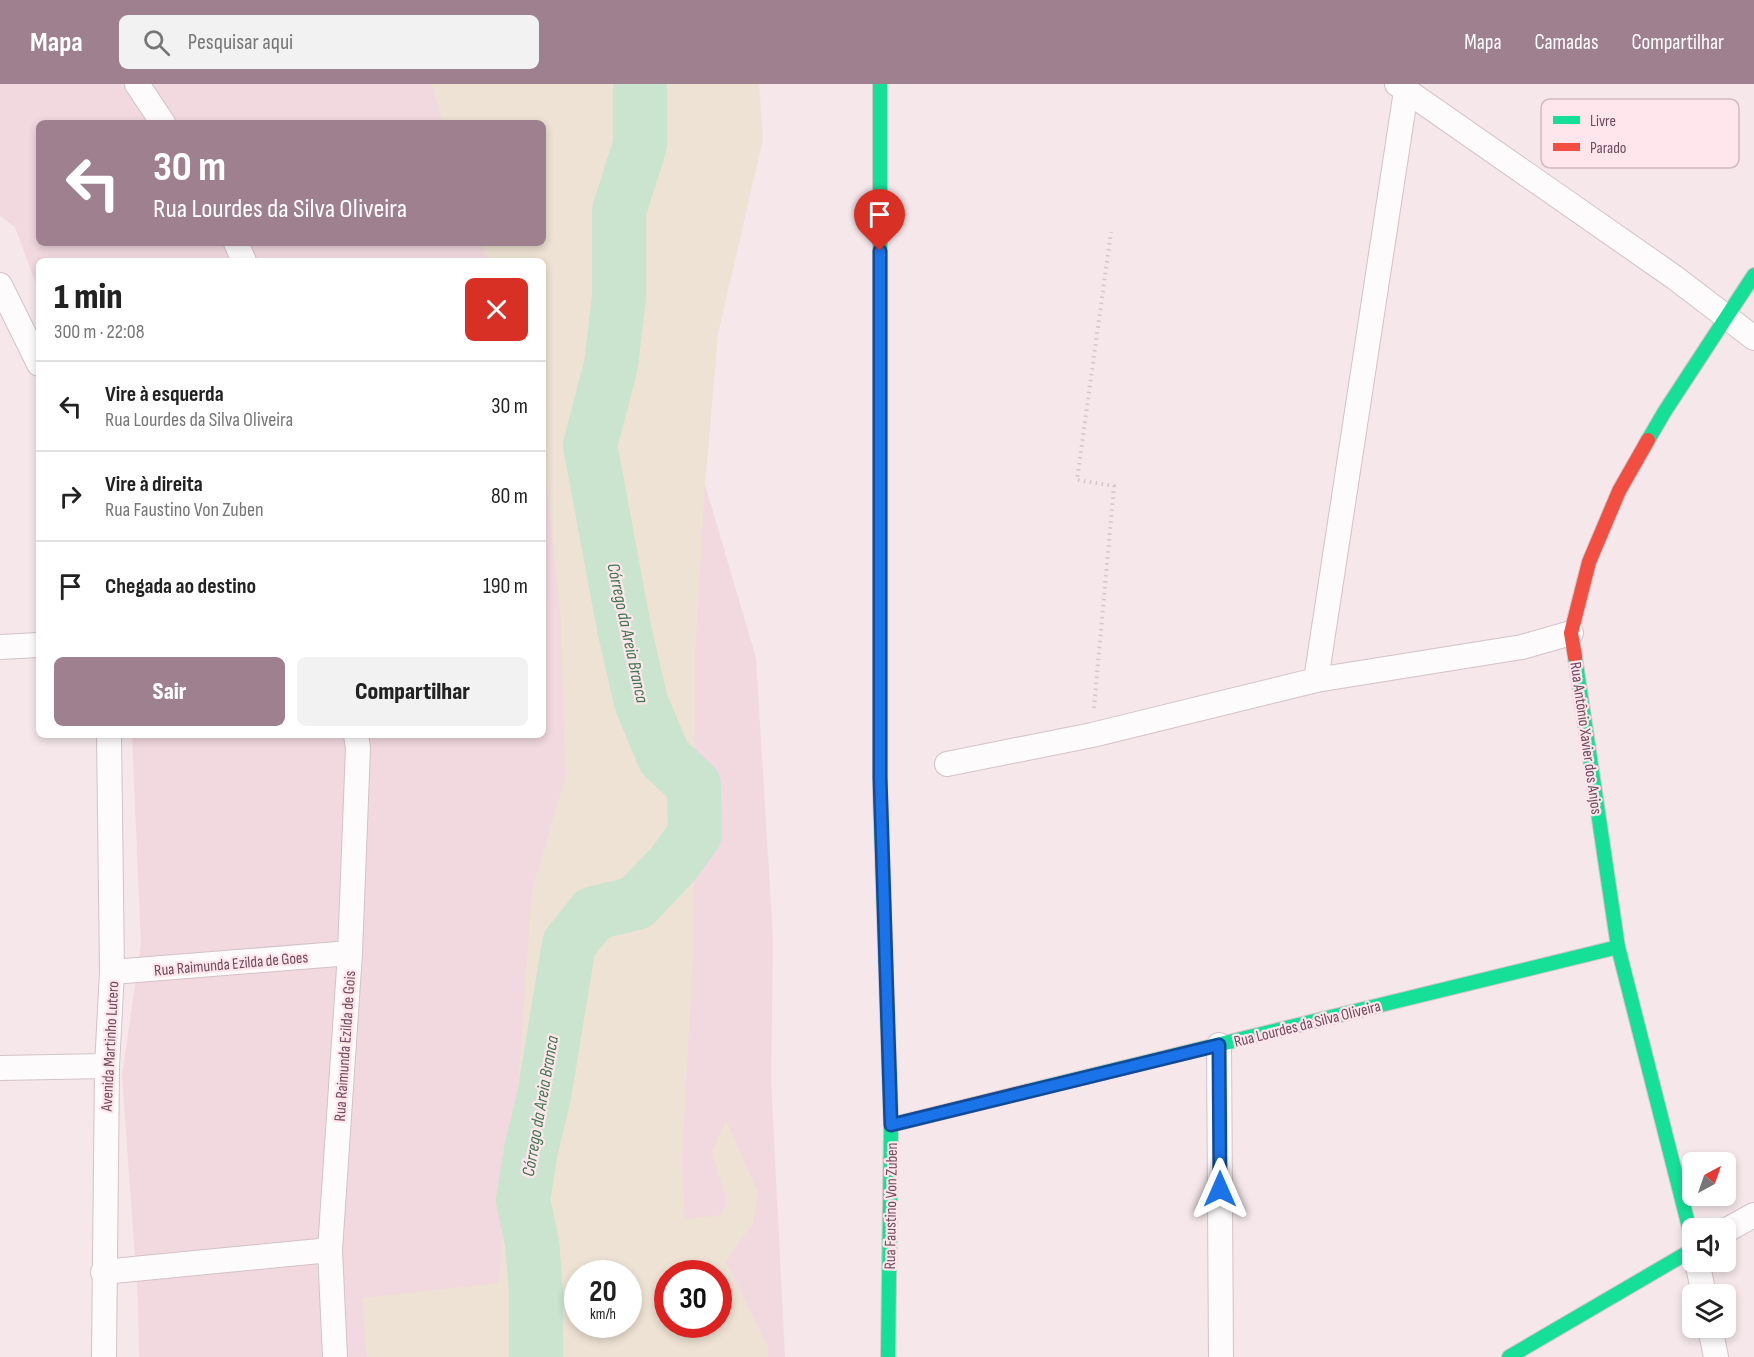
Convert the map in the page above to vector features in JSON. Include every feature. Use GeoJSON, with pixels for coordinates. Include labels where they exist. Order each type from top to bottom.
{"type":"FeatureCollection","features":[{"type":"Feature","properties":{"kind":"street"},"geometry":{"type":"LineString","coordinates":[[137,84],[161,120]]}},
{"type":"Feature","properties":{"kind":"street","name":"Rua Faustino Von Zuben"},"geometry":{"type":"LineString","coordinates":[[880,84],[880,777],[891,1125],[888,1357]]}},
{"type":"Feature","properties":{"kind":"street"},"geometry":{"type":"LineString","coordinates":[[1316,680],[1401,87],[1674,277],[1754,338]]}},
{"type":"Feature","properties":{"kind":"street","name":"Rua Antônio Xavier dos Anjos"},"geometry":{"type":"LineString","coordinates":[[1687,1218],[1618,947],[1571,633],[1589,562],[1619,491],[1665,411],[1754,275]]}},
{"type":"Feature","properties":{"kind":"street"},"geometry":{"type":"LineString","coordinates":[[0,285],[36,358]]}},
{"type":"Feature","properties":{"kind":"street"},"geometry":{"type":"LineString","coordinates":[[947,764],[1092,735],[1316,680],[1522,646],[1571,633]]}},
{"type":"Feature","properties":{"kind":"street"},"geometry":{"type":"LineString","coordinates":[[0,647],[36,645]]}},
{"type":"Feature","properties":{"kind":"street","name":"Avenida Martinho Lutero"},"geometry":{"type":"LineString","coordinates":[[104,1357],[103,1272],[107,1066],[112,972],[109,738]]}},
{"type":"Feature","properties":{"kind":"street","name":"Rua Raimunda Ezilda de Gois"},"geometry":{"type":"LineString","coordinates":[[335,1357],[330,1250],[350,953],[358,748],[356,738]]}},
{"type":"Feature","properties":{"kind":"street","name":"Rua Lourdes da Silva Oliveira"},"geometry":{"type":"LineString","coordinates":[[891,1125],[1618,947]]}},
{"type":"Feature","properties":{"kind":"street","name":"Rua Raimunda Ezilda de Goes"},"geometry":{"type":"LineString","coordinates":[[112,972],[350,953]]}},
{"type":"Feature","properties":{"kind":"street"},"geometry":{"type":"LineString","coordinates":[[1219,1045],[1221,1357]]}},
{"type":"Feature","properties":{"kind":"street"},"geometry":{"type":"LineString","coordinates":[[0,1068],[107,1066]]}},
{"type":"Feature","properties":{"kind":"street"},"geometry":{"type":"LineString","coordinates":[[1736,1225],[1754,1215]]}},
{"type":"Feature","properties":{"kind":"street"},"geometry":{"type":"LineString","coordinates":[[103,1272],[330,1250]]}},
{"type":"Feature","properties":{"kind":"street"},"geometry":{"type":"LineString","coordinates":[[1509,1357],[1682,1256]]}},
{"type":"Feature","properties":{"kind":"street"},"geometry":{"type":"LineString","coordinates":[[1712,1338],[1716,1357]]}},
{"type":"Feature","properties":{"kind":"path"},"geometry":{"type":"LineString","coordinates":[[1092,735],[1114,486],[1077,480],[1111,231]]}},
{"type":"Feature","properties":{"kind":"shaded area"},"geometry":{"type":"Polygon","coordinates":[[[0,84],[519,84],[537,120],[36,120],[36,246],[545,246],[686,420],[756,658],[773,939],[771,1080],[785,1357],[139,1357],[138,1300],[122,1075],[141,944],[132,738],[546,738],[546,258],[36,258],[36,284],[15,227],[0,216],[0,84]]]}},
{"type":"Feature","properties":{"kind":"shaded area"},"geometry":{"type":"Polygon","coordinates":[[[431,84],[759,84],[763,139],[718,334],[705,485],[695,656],[694,934],[682,1161],[685,1219],[721,1215],[727,1202],[712,1152],[726,1120],[758,1192],[753,1223],[727,1260],[654,1260],[654,1338],[732,1338],[732,1274],[768,1347],[768,1357],[367,1357],[362,1298],[498,1283],[518,1086],[532,889],[565,779],[561,622],[546,481],[546,258],[486,258],[483,246],[546,246],[546,120],[442,120],[431,84]]]}},
{"type":"Feature","properties":{"kind":"waterway","name":"Córrego da Areia Branca"},"geometry":{"type":"LineString","coordinates":[[536,1357],[536,1291],[532,1243],[523,1200],[531,1150],[544,1096],[569,944],[594,913],[636,903],[674,863],[695,834],[694,785],[664,757],[641,702],[624,628],[590,445],[611,365],[619,296],[619,211],[640,145],[640,84]]}},
{"type":"Feature","properties":{"kind":"traffic: fast"},"geometry":{"type":"LineString","coordinates":[[880,84],[880,607]]}},
{"type":"Feature","properties":{"kind":"traffic: fast"},"geometry":{"type":"LineString","coordinates":[[1648,440],[1754,275]]}},
{"type":"Feature","properties":{"kind":"traffic: fast"},"geometry":{"type":"LineString","coordinates":[[1575,657],[1618,947],[1687,1218]]}},
{"type":"Feature","properties":{"kind":"traffic: fast"},"geometry":{"type":"LineString","coordinates":[[880,790],[891,1125],[888,1357]]}},
{"type":"Feature","properties":{"kind":"traffic: fast"},"geometry":{"type":"LineString","coordinates":[[1028,1091],[1618,947]]}},
{"type":"Feature","properties":{"kind":"traffic: fast"},"geometry":{"type":"LineString","coordinates":[[1509,1357],[1682,1256]]}},
{"type":"Feature","properties":{"kind":"traffic: jam"},"geometry":{"type":"LineString","coordinates":[[1575,657],[1571,633],[1589,562],[1619,491],[1648,440]]}},
{"type":"Feature","properties":{"kind":"traffic: jam"},"geometry":{"type":"LineString","coordinates":[[880,607],[880,790]]}},
{"type":"Feature","properties":{"kind":"traffic: jam"},"geometry":{"type":"LineString","coordinates":[[891,1125],[1028,1091]]}},
{"type":"Feature","properties":{"kind":"route"},"geometry":{"type":"LineString","coordinates":[[880,251],[880,777],[891,1125],[1219,1045],[1220,1189]]}}]}
